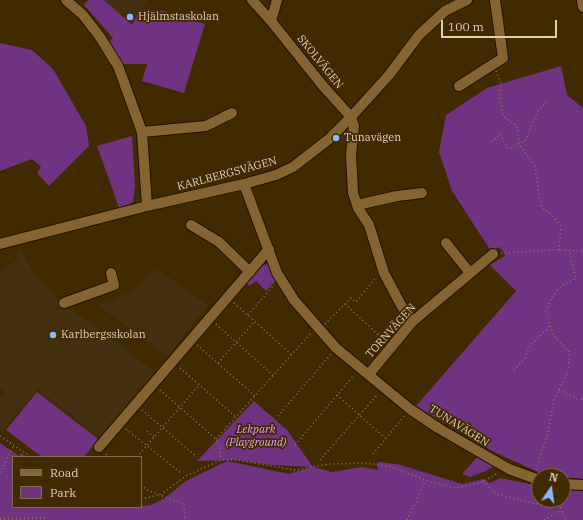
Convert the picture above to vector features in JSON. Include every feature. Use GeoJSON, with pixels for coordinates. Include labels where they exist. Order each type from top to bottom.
{"type":"FeatureCollection","features":[{"type":"Feature","properties":{"kind":"street"},"geometry":{"type":"LineString","coordinates":[[66,0],[87,21],[100,37],[118,66],[142,132],[147,206]]}},
{"type":"Feature","properties":{"kind":"street","name":"SKOLVÄGEN"},"geometry":{"type":"LineString","coordinates":[[252,0],[271,21],[323,86],[351,117]]}},
{"type":"Feature","properties":{"kind":"street"},"geometry":{"type":"LineString","coordinates":[[271,21],[277,0]]}},
{"type":"Feature","properties":{"kind":"street","name":"KARLBERGSVÄGEN"},"geometry":{"type":"LineString","coordinates":[[0,244],[147,206],[244,184],[276,175],[293,167],[329,139],[351,117],[389,75],[419,35],[444,11],[467,0]]}},
{"type":"Feature","properties":{"kind":"street"},"geometry":{"type":"LineString","coordinates":[[459,86],[503,58],[495,0]]}},
{"type":"Feature","properties":{"kind":"street"},"geometry":{"type":"LineString","coordinates":[[582,0],[583,7]]}},
{"type":"Feature","properties":{"kind":"street"},"geometry":{"type":"LineString","coordinates":[[142,132],[206,126],[232,113]]}},
{"type":"Feature","properties":{"kind":"street"},"geometry":{"type":"LineString","coordinates":[[351,117],[354,126],[351,155],[352,193],[357,205],[369,225],[384,273],[412,322]]}},
{"type":"Feature","properties":{"kind":"street","name":"TUNAVÄGEN"},"geometry":{"type":"LineString","coordinates":[[244,184],[280,278],[294,300],[316,327],[336,348],[410,409],[450,436],[509,469],[531,477]]}},
{"type":"Feature","properties":{"kind":"street"},"geometry":{"type":"LineString","coordinates":[[357,205],[397,196],[422,193]]}},
{"type":"Feature","properties":{"kind":"street"},"geometry":{"type":"LineString","coordinates":[[191,225],[219,242],[250,272]]}},
{"type":"Feature","properties":{"kind":"street"},"geometry":{"type":"LineString","coordinates":[[446,243],[470,274]]}},
{"type":"Feature","properties":{"kind":"street"},"geometry":{"type":"LineString","coordinates":[[99,448],[269,249]]}},
{"type":"Feature","properties":{"kind":"street","name":"TORNVÄGEN"},"geometry":{"type":"LineString","coordinates":[[369,374],[412,322],[493,254]]}},
{"type":"Feature","properties":{"kind":"street"},"geometry":{"type":"LineString","coordinates":[[64,303],[114,285],[111,272]]}},
{"type":"Feature","properties":{"kind":"street"},"geometry":{"type":"LineString","coordinates":[[571,484],[583,485]]}},
{"type":"Feature","properties":{"kind":"path"},"geometry":{"type":"LineString","coordinates":[[493,64],[501,84],[500,100],[504,117],[518,126],[520,144],[535,166],[542,207],[553,216],[561,227],[559,250]]}},
{"type":"Feature","properties":{"kind":"path"},"geometry":{"type":"LineString","coordinates":[[490,142],[500,134],[508,149],[525,142],[538,111],[547,101]]}},
{"type":"Feature","properties":{"kind":"path"},"geometry":{"type":"LineString","coordinates":[[493,254],[559,250],[583,251]]}},
{"type":"Feature","properties":{"kind":"path"},"geometry":{"type":"LineString","coordinates":[[539,468],[554,400],[568,371],[570,353],[553,335],[546,311],[552,297],[561,286],[576,278],[570,250]]}},
{"type":"Feature","properties":{"kind":"path"},"geometry":{"type":"LineString","coordinates":[[216,439],[237,418],[316,327],[331,319],[351,298],[356,302],[376,277],[384,273]]}},
{"type":"Feature","properties":{"kind":"path"},"geometry":{"type":"LineString","coordinates":[[248,315],[280,278]]}},
{"type":"Feature","properties":{"kind":"path"},"geometry":{"type":"LineString","coordinates":[[228,298],[292,355]]}},
{"type":"Feature","properties":{"kind":"path"},"geometry":{"type":"LineString","coordinates":[[345,304],[391,347]]}},
{"type":"Feature","properties":{"kind":"path"},"geometry":{"type":"LineString","coordinates":[[210,319],[274,376]]}},
{"type":"Feature","properties":{"kind":"path"},"geometry":{"type":"LineString","coordinates":[[218,363],[255,321]]}},
{"type":"Feature","properties":{"kind":"path"},"geometry":{"type":"LineString","coordinates":[[514,370],[519,367],[525,358],[529,347],[550,326]]}},
{"type":"Feature","properties":{"kind":"path"},"geometry":{"type":"LineString","coordinates":[[191,340],[256,396]]}},
{"type":"Feature","properties":{"kind":"path"},"geometry":{"type":"LineString","coordinates":[[278,416],[336,348]]}},
{"type":"Feature","properties":{"kind":"path"},"geometry":{"type":"LineString","coordinates":[[173,362],[237,418]]}},
{"type":"Feature","properties":{"kind":"path"},"geometry":{"type":"LineString","coordinates":[[295,445],[360,367]]}},
{"type":"Feature","properties":{"kind":"path"},"geometry":{"type":"LineString","coordinates":[[153,384],[216,439],[220,449],[221,460]]}},
{"type":"Feature","properties":{"kind":"path"},"geometry":{"type":"LineString","coordinates":[[138,456],[199,385]]}},
{"type":"Feature","properties":{"kind":"path"},"geometry":{"type":"LineString","coordinates":[[320,460],[384,388]]}},
{"type":"Feature","properties":{"kind":"path"},"geometry":{"type":"LineString","coordinates":[[558,390],[577,399],[583,398]]}},
{"type":"Feature","properties":{"kind":"path"},"geometry":{"type":"LineString","coordinates":[[337,395],[385,438]]}},
{"type":"Feature","properties":{"kind":"path"},"geometry":{"type":"LineString","coordinates":[[135,405],[197,457]]}},
{"type":"Feature","properties":{"kind":"path"},"geometry":{"type":"LineString","coordinates":[[373,454],[410,409]]}},
{"type":"Feature","properties":{"kind":"path"},"geometry":{"type":"LineString","coordinates":[[120,423],[181,473]]}},
{"type":"Feature","properties":{"kind":"path"},"geometry":{"type":"LineString","coordinates":[[147,431],[154,437]]}},
{"type":"Feature","properties":{"kind":"path"},"geometry":{"type":"LineString","coordinates":[[0,436],[30,456]]}},
{"type":"Feature","properties":{"kind":"path"},"geometry":{"type":"LineString","coordinates":[[0,473],[14,445]]}},
{"type":"Feature","properties":{"kind":"path"},"geometry":{"type":"LineString","coordinates":[[142,499],[160,494],[186,476],[221,460],[237,460],[295,470],[330,464],[366,463],[391,467],[425,480],[455,488],[483,481],[495,473],[509,469]]}},
{"type":"Feature","properties":{"kind":"path"},"geometry":{"type":"LineString","coordinates":[[407,520],[425,480]]}},
{"type":"Feature","properties":{"kind":"path"},"geometry":{"type":"LineString","coordinates":[[483,481],[496,494],[531,503]]}},
{"type":"Feature","properties":{"kind":"path"},"geometry":{"type":"LineString","coordinates":[[142,485],[147,490],[184,504],[184,520]]}},
{"type":"Feature","properties":{"kind":"path"},"geometry":{"type":"LineString","coordinates":[[544,520],[561,510],[566,520]]}},
{"type":"Feature","properties":{"kind":"path"},"geometry":{"type":"LineString","coordinates":[[0,519],[44,518],[46,520]]}},
{"type":"Feature","properties":{"kind":"shaded area","name":"Hjälmstaskolan"},"geometry":{"type":"Polygon","coordinates":[[[104,0],[148,0],[140,10],[132,25],[104,0]]]}},
{"type":"Feature","properties":{"kind":"shaded area","name":"Karlbergsskolan"},"geometry":{"type":"Polygon","coordinates":[[[18,245],[34,274],[58,299],[155,372],[99,437],[38,389],[2,431],[0,429],[0,399],[5,391],[0,388],[0,272],[18,259],[18,245]]]}},
{"type":"Feature","properties":{"kind":"shaded area"},"geometry":{"type":"Polygon","coordinates":[[[156,268],[208,305],[168,356],[99,306],[135,289],[156,268]]]}},
{"type":"Feature","properties":{"kind":"green space"},"geometry":{"type":"Polygon","coordinates":[[[88,0],[104,0],[132,25],[140,10],[163,11],[205,24],[184,93],[142,81],[147,64],[118,64],[108,43],[113,38],[84,5],[88,0]]]}},
{"type":"Feature","properties":{"kind":"green space"},"geometry":{"type":"Polygon","coordinates":[[[0,43],[32,50],[53,69],[86,126],[89,146],[49,186],[37,173],[41,167],[32,159],[0,171],[0,43]]]}},
{"type":"Feature","properties":{"kind":"green space"},"geometry":{"type":"Polygon","coordinates":[[[561,66],[567,95],[583,108],[583,479],[571,478],[571,468],[531,469],[494,452],[416,406],[516,291],[490,265],[505,256],[503,251],[499,247],[491,251],[452,191],[439,152],[446,115],[487,88],[561,66]]]}},
{"type":"Feature","properties":{"kind":"green space"},"geometry":{"type":"Polygon","coordinates":[[[132,136],[135,186],[133,202],[120,210],[97,146],[132,136]]]}},
{"type":"Feature","properties":{"kind":"green space"},"geometry":{"type":"Polygon","coordinates":[[[268,264],[276,280],[266,291],[256,281],[249,286],[247,282],[263,265],[268,264]]]}},
{"type":"Feature","properties":{"kind":"green space"},"geometry":{"type":"Polygon","coordinates":[[[37,392],[98,439],[85,456],[41,456],[6,430],[37,392]]]}},
{"type":"Feature","properties":{"kind":"green space","name":"Lekpark (Playground)"},"geometry":{"type":"Polygon","coordinates":[[[254,401],[287,430],[313,467],[332,472],[362,467],[378,470],[377,462],[381,462],[401,465],[462,484],[483,479],[490,483],[500,478],[531,484],[531,508],[571,508],[571,489],[583,490],[583,520],[0,520],[0,443],[19,456],[12,456],[12,508],[142,508],[142,506],[151,505],[165,498],[186,481],[227,461],[289,474],[311,467],[272,465],[237,460],[197,461],[254,401]]]}},
{"type":"Feature","properties":{"kind":"green space"},"geometry":{"type":"Polygon","coordinates":[[[479,455],[496,464],[486,471],[470,477],[462,474],[479,455]]]}},
{"type":"Feature","properties":{"kind":"place","name":"Hjälmstaskolan"},"geometry":{"type":"Point","coordinates":[130,17]}},
{"type":"Feature","properties":{"kind":"place","name":"Tunavägen"},"geometry":{"type":"Point","coordinates":[336,138]}},
{"type":"Feature","properties":{"kind":"place","name":"Karlbergsskolan"},"geometry":{"type":"Point","coordinates":[53,335]}}]}
